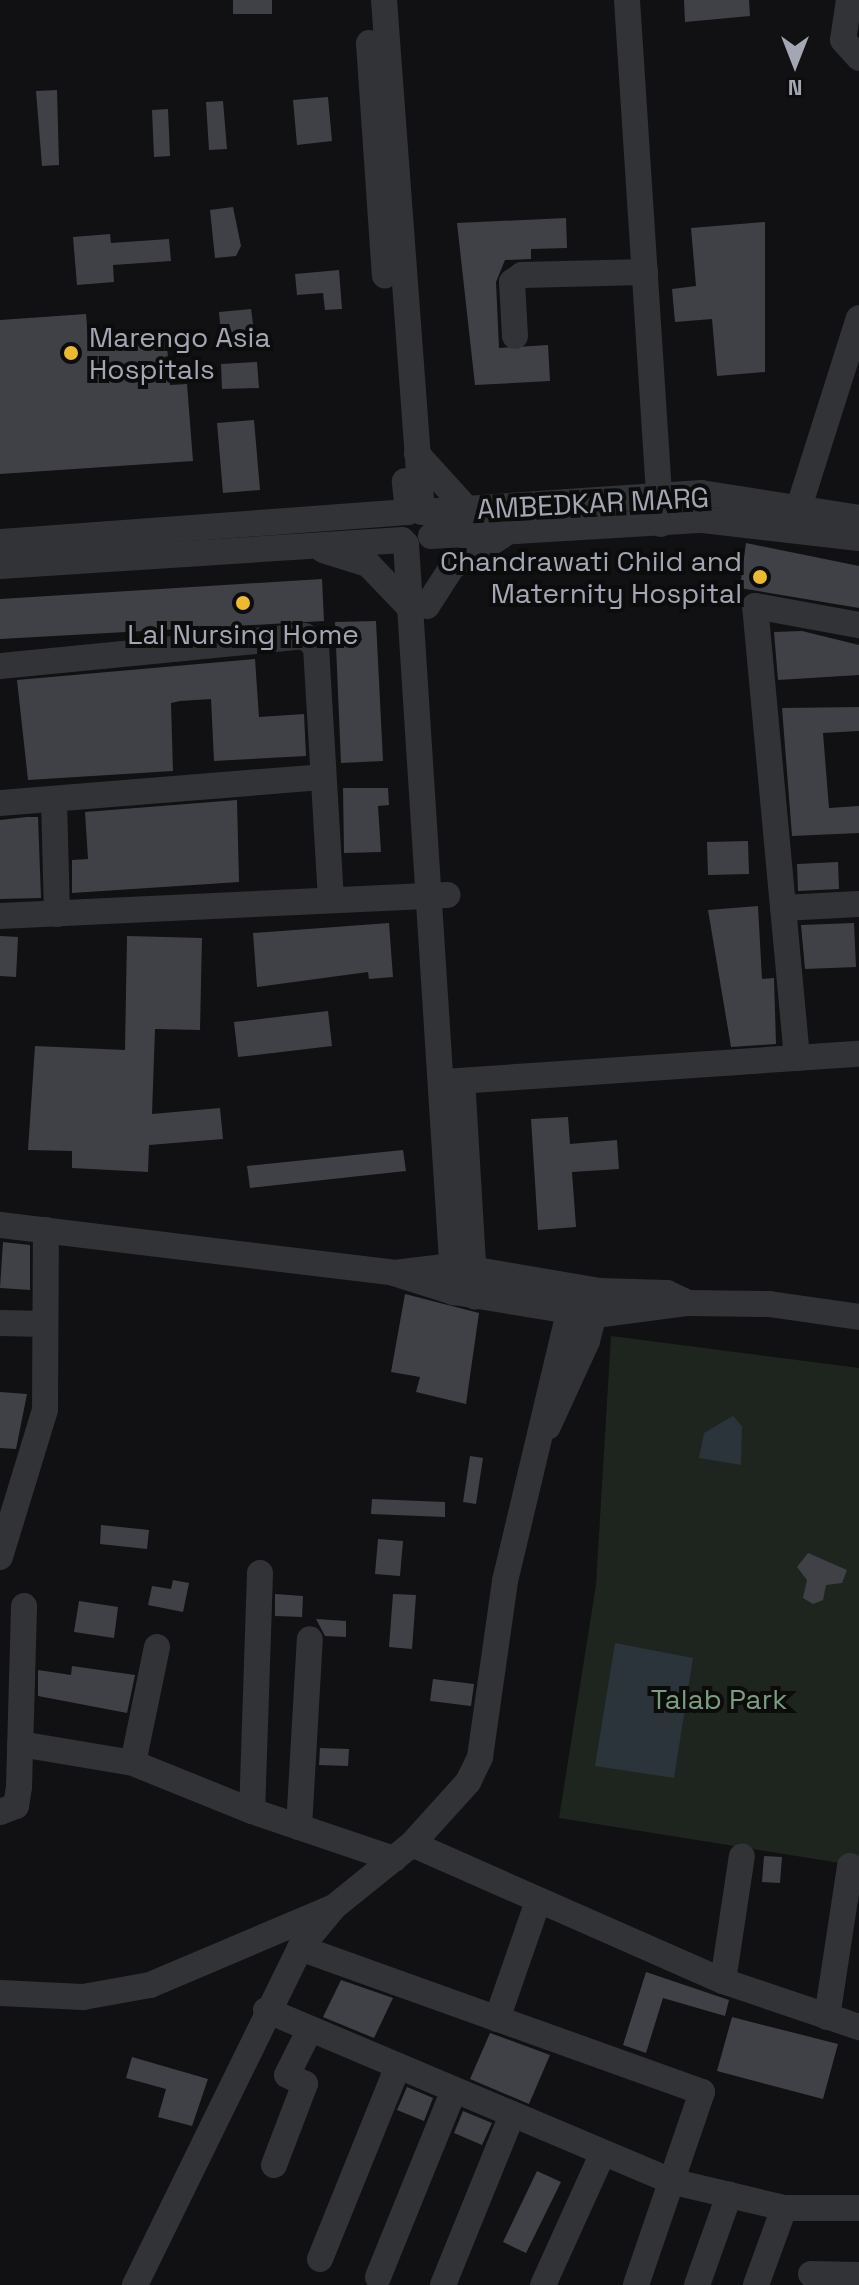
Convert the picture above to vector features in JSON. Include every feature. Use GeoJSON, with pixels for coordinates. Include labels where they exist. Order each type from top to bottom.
{"type":"FeatureCollection","features":[{"type":"Feature","properties":{"kind":"street"},"geometry":{"type":"LineString","coordinates":[[366,0],[410,454],[374,516]]}},
{"type":"Feature","properties":{"kind":"street"},"geometry":{"type":"LineString","coordinates":[[384,0],[418,607],[453,1082],[464,1281]]}},
{"type":"Feature","properties":{"kind":"street"},"geometry":{"type":"LineString","coordinates":[[627,0],[661,524]]}},
{"type":"Feature","properties":{"kind":"street"},"geometry":{"type":"LineString","coordinates":[[849,0],[843,40],[859,58]]}},
{"type":"Feature","properties":{"kind":"street"},"geometry":{"type":"LineString","coordinates":[[515,336],[512,282],[522,275],[645,272]]}},
{"type":"Feature","properties":{"kind":"street"},"geometry":{"type":"LineString","coordinates":[[799,507],[859,318]]}},
{"type":"Feature","properties":{"kind":"street"},"geometry":{"type":"LineString","coordinates":[[410,454],[468,510]]}},
{"type":"Feature","properties":{"kind":"street","name":"AMBEDKAR MARG"},"geometry":{"type":"LineString","coordinates":[[0,542],[374,516],[415,532],[468,510],[701,493],[859,518]]}},
{"type":"Feature","properties":{"kind":"street","name":"AMBEDKAR MARG"},"geometry":{"type":"LineString","coordinates":[[0,566],[297,545],[415,532],[510,532],[703,520],[859,538]]}},
{"type":"Feature","properties":{"kind":"street"},"geometry":{"type":"LineString","coordinates":[[418,607],[452,567],[510,532]]}},
{"type":"Feature","properties":{"kind":"street"},"geometry":{"type":"LineString","coordinates":[[297,545],[368,564],[418,607]]}},
{"type":"Feature","properties":{"kind":"street"},"geometry":{"type":"LineString","coordinates":[[797,1058],[755,606],[859,625]]}},
{"type":"Feature","properties":{"kind":"street"},"geometry":{"type":"LineString","coordinates":[[0,666],[305,636],[316,647],[331,900]]}},
{"type":"Feature","properties":{"kind":"street"},"geometry":{"type":"LineString","coordinates":[[0,803],[322,777]]}},
{"type":"Feature","properties":{"kind":"street"},"geometry":{"type":"LineString","coordinates":[[54,800],[57,914]]}},
{"type":"Feature","properties":{"kind":"street"},"geometry":{"type":"LineString","coordinates":[[0,916],[439,896]]}},
{"type":"Feature","properties":{"kind":"street"},"geometry":{"type":"LineString","coordinates":[[783,908],[859,904]]}},
{"type":"Feature","properties":{"kind":"street"},"geometry":{"type":"LineString","coordinates":[[453,1082],[859,1054]]}},
{"type":"Feature","properties":{"kind":"street"},"geometry":{"type":"LineString","coordinates":[[0,1225],[464,1281],[585,1301],[667,1293],[688,1303],[769,1304],[859,1317]]}},
{"type":"Feature","properties":{"kind":"street"},"geometry":{"type":"LineString","coordinates":[[3,1543],[12,1490],[45,1410],[46,1230]]}},
{"type":"Feature","properties":{"kind":"street"},"geometry":{"type":"LineString","coordinates":[[135,2285],[266,2010],[300,1948],[334,1907],[403,1852],[468,1782],[480,1757],[505,1581],[544,1433],[585,1301]]}},
{"type":"Feature","properties":{"kind":"street"},"geometry":{"type":"LineString","coordinates":[[0,1323],[45,1324]]}},
{"type":"Feature","properties":{"kind":"street"},"geometry":{"type":"LineString","coordinates":[[252,1811],[260,1573]]}},
{"type":"Feature","properties":{"kind":"street"},"geometry":{"type":"LineString","coordinates":[[0,1812],[16,1806],[24,1606]]}},
{"type":"Feature","properties":{"kind":"street"},"geometry":{"type":"LineString","coordinates":[[299,1827],[310,1639]]}},
{"type":"Feature","properties":{"kind":"street"},"geometry":{"type":"LineString","coordinates":[[133,1763],[157,1647]]}},
{"type":"Feature","properties":{"kind":"street"},"geometry":{"type":"LineString","coordinates":[[20,1744],[133,1763],[299,1827],[403,1852],[723,1981],[859,2027]]}},
{"type":"Feature","properties":{"kind":"street"},"geometry":{"type":"LineString","coordinates":[[723,1981],[742,1856]]}},
{"type":"Feature","properties":{"kind":"street"},"geometry":{"type":"LineString","coordinates":[[827,2017],[850,1866]]}},
{"type":"Feature","properties":{"kind":"street"},"geometry":{"type":"LineString","coordinates":[[497,2019],[537,1904]]}},
{"type":"Feature","properties":{"kind":"street"},"geometry":{"type":"LineString","coordinates":[[0,1993],[83,1997],[150,1985],[334,1907]]}},
{"type":"Feature","properties":{"kind":"street"},"geometry":{"type":"LineString","coordinates":[[300,1948],[702,2092],[636,2285]]}},
{"type":"Feature","properties":{"kind":"street"},"geometry":{"type":"LineString","coordinates":[[266,2010],[670,2181],[784,2208],[859,2208]]}},
{"type":"Feature","properties":{"kind":"street"},"geometry":{"type":"LineString","coordinates":[[274,2165],[305,2084],[287,2075],[310,2029]]}},
{"type":"Feature","properties":{"kind":"street"},"geometry":{"type":"LineString","coordinates":[[320,2259],[398,2066]]}},
{"type":"Feature","properties":{"kind":"street"},"geometry":{"type":"LineString","coordinates":[[378,2277],[454,2090]]}},
{"type":"Feature","properties":{"kind":"street"},"geometry":{"type":"LineString","coordinates":[[443,2285],[512,2115]]}},
{"type":"Feature","properties":{"kind":"street"},"geometry":{"type":"LineString","coordinates":[[543,2285],[603,2153]]}},
{"type":"Feature","properties":{"kind":"street"},"geometry":{"type":"LineString","coordinates":[[697,2285],[729,2195]]}},
{"type":"Feature","properties":{"kind":"street"},"geometry":{"type":"LineString","coordinates":[[756,2285],[784,2208]]}},
{"type":"Feature","properties":{"kind":"street"},"geometry":{"type":"LineString","coordinates":[[811,2274],[859,2275]]}},
{"type":"Feature","properties":{"kind":"green space","name":"Talab Park"},"geometry":{"type":"Polygon","coordinates":[[[611,1336],[859,1368],[859,1866],[559,1818],[596,1585],[611,1336]]]}},
{"type":"Feature","properties":{"kind":"shaded area"},"geometry":{"type":"Polygon","coordinates":[[[733,1416],[742,1426],[741,1465],[699,1458],[704,1433],[733,1416]]]}},
{"type":"Feature","properties":{"kind":"shaded area"},"geometry":{"type":"Polygon","coordinates":[[[615,1643],[693,1658],[674,1778],[595,1766],[615,1643]]]}},
{"type":"Feature","properties":{"kind":"building"},"geometry":{"type":"Polygon","coordinates":[[[233,0],[272,0],[272,14],[233,14],[233,0]]]}},
{"type":"Feature","properties":{"kind":"building"},"geometry":{"type":"Polygon","coordinates":[[[684,0],[749,0],[750,16],[685,22],[684,0]]]}},
{"type":"Feature","properties":{"kind":"building"},"geometry":{"type":"Polygon","coordinates":[[[57,90],[59,165],[42,166],[36,91],[57,90]]]}},
{"type":"Feature","properties":{"kind":"building"},"geometry":{"type":"Polygon","coordinates":[[[328,97],[332,141],[297,145],[293,100],[328,97]]]}},
{"type":"Feature","properties":{"kind":"building"},"geometry":{"type":"Polygon","coordinates":[[[223,101],[227,149],[209,150],[206,102],[223,101]]]}},
{"type":"Feature","properties":{"kind":"building"},"geometry":{"type":"Polygon","coordinates":[[[168,109],[170,156],[154,157],[152,110],[168,109]]]}},
{"type":"Feature","properties":{"kind":"building"},"geometry":{"type":"Polygon","coordinates":[[[233,207],[241,246],[236,256],[215,258],[210,210],[233,207]]]}},
{"type":"Feature","properties":{"kind":"building"},"geometry":{"type":"Polygon","coordinates":[[[566,218],[567,248],[531,249],[531,259],[505,260],[496,282],[499,348],[548,345],[550,381],[475,385],[457,223],[566,218]]]}},
{"type":"Feature","properties":{"kind":"building"},"geometry":{"type":"Polygon","coordinates":[[[765,222],[765,372],[717,376],[712,319],[675,322],[672,289],[696,286],[691,228],[765,222]]]}},
{"type":"Feature","properties":{"kind":"building"},"geometry":{"type":"Polygon","coordinates":[[[110,234],[111,243],[169,239],[171,261],[113,265],[114,282],[77,285],[73,237],[110,234]]]}},
{"type":"Feature","properties":{"kind":"building"},"geometry":{"type":"Polygon","coordinates":[[[339,270],[342,309],[325,310],[323,293],[297,295],[295,274],[339,270]]]}},
{"type":"Feature","properties":{"kind":"building"},"geometry":{"type":"Polygon","coordinates":[[[251,309],[254,331],[221,335],[219,312],[251,309]]]}},
{"type":"Feature","properties":{"kind":"building"},"geometry":{"type":"Polygon","coordinates":[[[86,314],[88,338],[166,332],[170,385],[187,384],[193,461],[0,474],[0,320],[86,314]]]}},
{"type":"Feature","properties":{"kind":"building"},"geometry":{"type":"Polygon","coordinates":[[[257,362],[259,388],[222,389],[221,364],[257,362]]]}},
{"type":"Feature","properties":{"kind":"building"},"geometry":{"type":"Polygon","coordinates":[[[254,420],[260,490],[223,493],[217,423],[254,420]]]}},
{"type":"Feature","properties":{"kind":"building"},"geometry":{"type":"Polygon","coordinates":[[[746,543],[859,566],[859,608],[740,588],[746,543]]]}},
{"type":"Feature","properties":{"kind":"building"},"geometry":{"type":"Polygon","coordinates":[[[322,579],[324,621],[0,639],[0,599],[322,579]]]}},
{"type":"Feature","properties":{"kind":"building"},"geometry":{"type":"Polygon","coordinates":[[[376,621],[383,761],[341,763],[335,622],[376,621]]]}},
{"type":"Feature","properties":{"kind":"building"},"geometry":{"type":"Polygon","coordinates":[[[802,631],[859,645],[859,675],[778,680],[774,632],[802,631]]]}},
{"type":"Feature","properties":{"kind":"building"},"geometry":{"type":"Polygon","coordinates":[[[255,659],[259,717],[304,714],[306,756],[214,761],[211,699],[180,701],[171,703],[173,771],[28,780],[17,680],[255,659]]]}},
{"type":"Feature","properties":{"kind":"building"},"geometry":{"type":"Polygon","coordinates":[[[859,707],[859,731],[823,733],[829,808],[859,806],[859,833],[792,836],[782,708],[859,707]]]}},
{"type":"Feature","properties":{"kind":"building"},"geometry":{"type":"Polygon","coordinates":[[[343,788],[388,788],[389,805],[378,806],[381,852],[344,853],[343,788]]]}},
{"type":"Feature","properties":{"kind":"building"},"geometry":{"type":"Polygon","coordinates":[[[237,800],[239,882],[72,893],[72,860],[88,859],[85,812],[237,800]]]}},
{"type":"Feature","properties":{"kind":"building"},"geometry":{"type":"Polygon","coordinates":[[[38,817],[41,898],[0,899],[0,820],[38,817]]]}},
{"type":"Feature","properties":{"kind":"building"},"geometry":{"type":"Polygon","coordinates":[[[748,841],[749,874],[708,875],[707,842],[748,841]]]}},
{"type":"Feature","properties":{"kind":"building"},"geometry":{"type":"Polygon","coordinates":[[[838,862],[839,889],[798,891],[797,864],[838,862]]]}},
{"type":"Feature","properties":{"kind":"building"},"geometry":{"type":"Polygon","coordinates":[[[758,906],[762,979],[774,978],[776,1044],[731,1047],[708,910],[758,906]]]}},
{"type":"Feature","properties":{"kind":"building"},"geometry":{"type":"Polygon","coordinates":[[[389,923],[393,977],[369,979],[368,972],[257,987],[253,933],[389,923]]]}},
{"type":"Feature","properties":{"kind":"building"},"geometry":{"type":"Polygon","coordinates":[[[854,923],[856,967],[805,969],[801,925],[854,923]]]}},
{"type":"Feature","properties":{"kind":"building"},"geometry":{"type":"Polygon","coordinates":[[[0,936],[18,937],[16,977],[0,976],[0,936]]]}},
{"type":"Feature","properties":{"kind":"building"},"geometry":{"type":"Polygon","coordinates":[[[127,936],[202,938],[200,1030],[155,1029],[152,1114],[220,1108],[223,1139],[149,1145],[148,1172],[72,1168],[72,1151],[28,1150],[35,1046],[125,1050],[127,936]]]}},
{"type":"Feature","properties":{"kind":"building"},"geometry":{"type":"Polygon","coordinates":[[[328,1011],[332,1046],[238,1057],[234,1022],[328,1011]]]}},
{"type":"Feature","properties":{"kind":"building"},"geometry":{"type":"Polygon","coordinates":[[[568,1117],[570,1144],[617,1140],[619,1169],[572,1172],[576,1227],[538,1230],[531,1119],[568,1117]]]}},
{"type":"Feature","properties":{"kind":"building"},"geometry":{"type":"Polygon","coordinates":[[[403,1150],[406,1171],[250,1188],[247,1166],[403,1150]]]}},
{"type":"Feature","properties":{"kind":"building"},"geometry":{"type":"Polygon","coordinates":[[[3,1242],[30,1245],[30,1290],[0,1288],[3,1242]]]}},
{"type":"Feature","properties":{"kind":"building"},"geometry":{"type":"Polygon","coordinates":[[[405,1294],[479,1313],[466,1404],[416,1392],[420,1377],[391,1372],[405,1294]]]}},
{"type":"Feature","properties":{"kind":"building"},"geometry":{"type":"Polygon","coordinates":[[[0,1392],[27,1394],[16,1449],[0,1448],[0,1392]]]}},
{"type":"Feature","properties":{"kind":"building"},"geometry":{"type":"Polygon","coordinates":[[[470,1456],[483,1458],[476,1504],[463,1502],[470,1456]]]}},
{"type":"Feature","properties":{"kind":"building"},"geometry":{"type":"Polygon","coordinates":[[[372,1499],[445,1502],[445,1517],[371,1514],[372,1499]]]}},
{"type":"Feature","properties":{"kind":"building"},"geometry":{"type":"Polygon","coordinates":[[[101,1525],[149,1530],[147,1549],[100,1544],[101,1525]]]}},
{"type":"Feature","properties":{"kind":"building"},"geometry":{"type":"Polygon","coordinates":[[[378,1539],[403,1541],[400,1576],[375,1574],[378,1539]]]}},
{"type":"Feature","properties":{"kind":"building"},"geometry":{"type":"Polygon","coordinates":[[[808,1553],[847,1570],[842,1583],[826,1585],[823,1600],[813,1604],[803,1598],[807,1580],[797,1567],[808,1553]]]}},
{"type":"Feature","properties":{"kind":"building"},"geometry":{"type":"Polygon","coordinates":[[[173,1580],[189,1583],[183,1612],[148,1605],[152,1586],[171,1589],[173,1580]]]}},
{"type":"Feature","properties":{"kind":"building"},"geometry":{"type":"Polygon","coordinates":[[[275,1594],[303,1596],[302,1617],[275,1616],[275,1594]]]}},
{"type":"Feature","properties":{"kind":"building"},"geometry":{"type":"Polygon","coordinates":[[[393,1594],[416,1595],[412,1649],[389,1647],[393,1594]]]}},
{"type":"Feature","properties":{"kind":"building"},"geometry":{"type":"Polygon","coordinates":[[[79,1601],[118,1607],[114,1638],[74,1632],[79,1601]]]}},
{"type":"Feature","properties":{"kind":"building"},"geometry":{"type":"Polygon","coordinates":[[[316,1619],[346,1621],[346,1637],[325,1636],[316,1619]]]}},
{"type":"Feature","properties":{"kind":"building"},"geometry":{"type":"Polygon","coordinates":[[[72,1666],[135,1675],[127,1713],[38,1696],[38,1670],[71,1675],[72,1666]]]}},
{"type":"Feature","properties":{"kind":"building"},"geometry":{"type":"Polygon","coordinates":[[[433,1679],[474,1684],[471,1706],[430,1701],[433,1679]]]}},
{"type":"Feature","properties":{"kind":"building"},"geometry":{"type":"Polygon","coordinates":[[[320,1748],[349,1749],[348,1766],[319,1765],[320,1748]]]}},
{"type":"Feature","properties":{"kind":"building"},"geometry":{"type":"Polygon","coordinates":[[[764,1856],[782,1857],[780,1883],[762,1882],[764,1856]]]}},
{"type":"Feature","properties":{"kind":"building"},"geometry":{"type":"Polygon","coordinates":[[[646,1972],[729,2000],[725,2016],[663,1998],[646,2053],[623,2045],[646,1972]]]}},
{"type":"Feature","properties":{"kind":"building"},"geometry":{"type":"Polygon","coordinates":[[[341,1980],[393,1998],[374,2038],[323,2017],[341,1980]]]}},
{"type":"Feature","properties":{"kind":"building"},"geometry":{"type":"Polygon","coordinates":[[[732,2017],[838,2044],[823,2099],[717,2071],[732,2017]]]}},
{"type":"Feature","properties":{"kind":"building"},"geometry":{"type":"Polygon","coordinates":[[[490,2033],[550,2055],[529,2104],[470,2079],[490,2033]]]}},
{"type":"Feature","properties":{"kind":"building"},"geometry":{"type":"Polygon","coordinates":[[[132,2057],[208,2079],[192,2126],[158,2117],[166,2089],[126,2078],[132,2057]]]}},
{"type":"Feature","properties":{"kind":"building"},"geometry":{"type":"Polygon","coordinates":[[[407,2087],[433,2098],[424,2121],[397,2110],[407,2087]]]}},
{"type":"Feature","properties":{"kind":"building"},"geometry":{"type":"Polygon","coordinates":[[[463,2111],[492,2123],[482,2145],[454,2133],[463,2111]]]}},
{"type":"Feature","properties":{"kind":"building"},"geometry":{"type":"Polygon","coordinates":[[[537,2171],[561,2182],[526,2253],[503,2242],[537,2171]]]}},
{"type":"Feature","properties":{"kind":"place","name":"Marengo Asia Hospitals"},"geometry":{"type":"Point","coordinates":[71,353]}},
{"type":"Feature","properties":{"kind":"place","name":"Chandrawati Child and Maternity Hospital"},"geometry":{"type":"Point","coordinates":[760,577]}},
{"type":"Feature","properties":{"kind":"place","name":"Lal Nursing Home"},"geometry":{"type":"Point","coordinates":[243,603]}}]}
